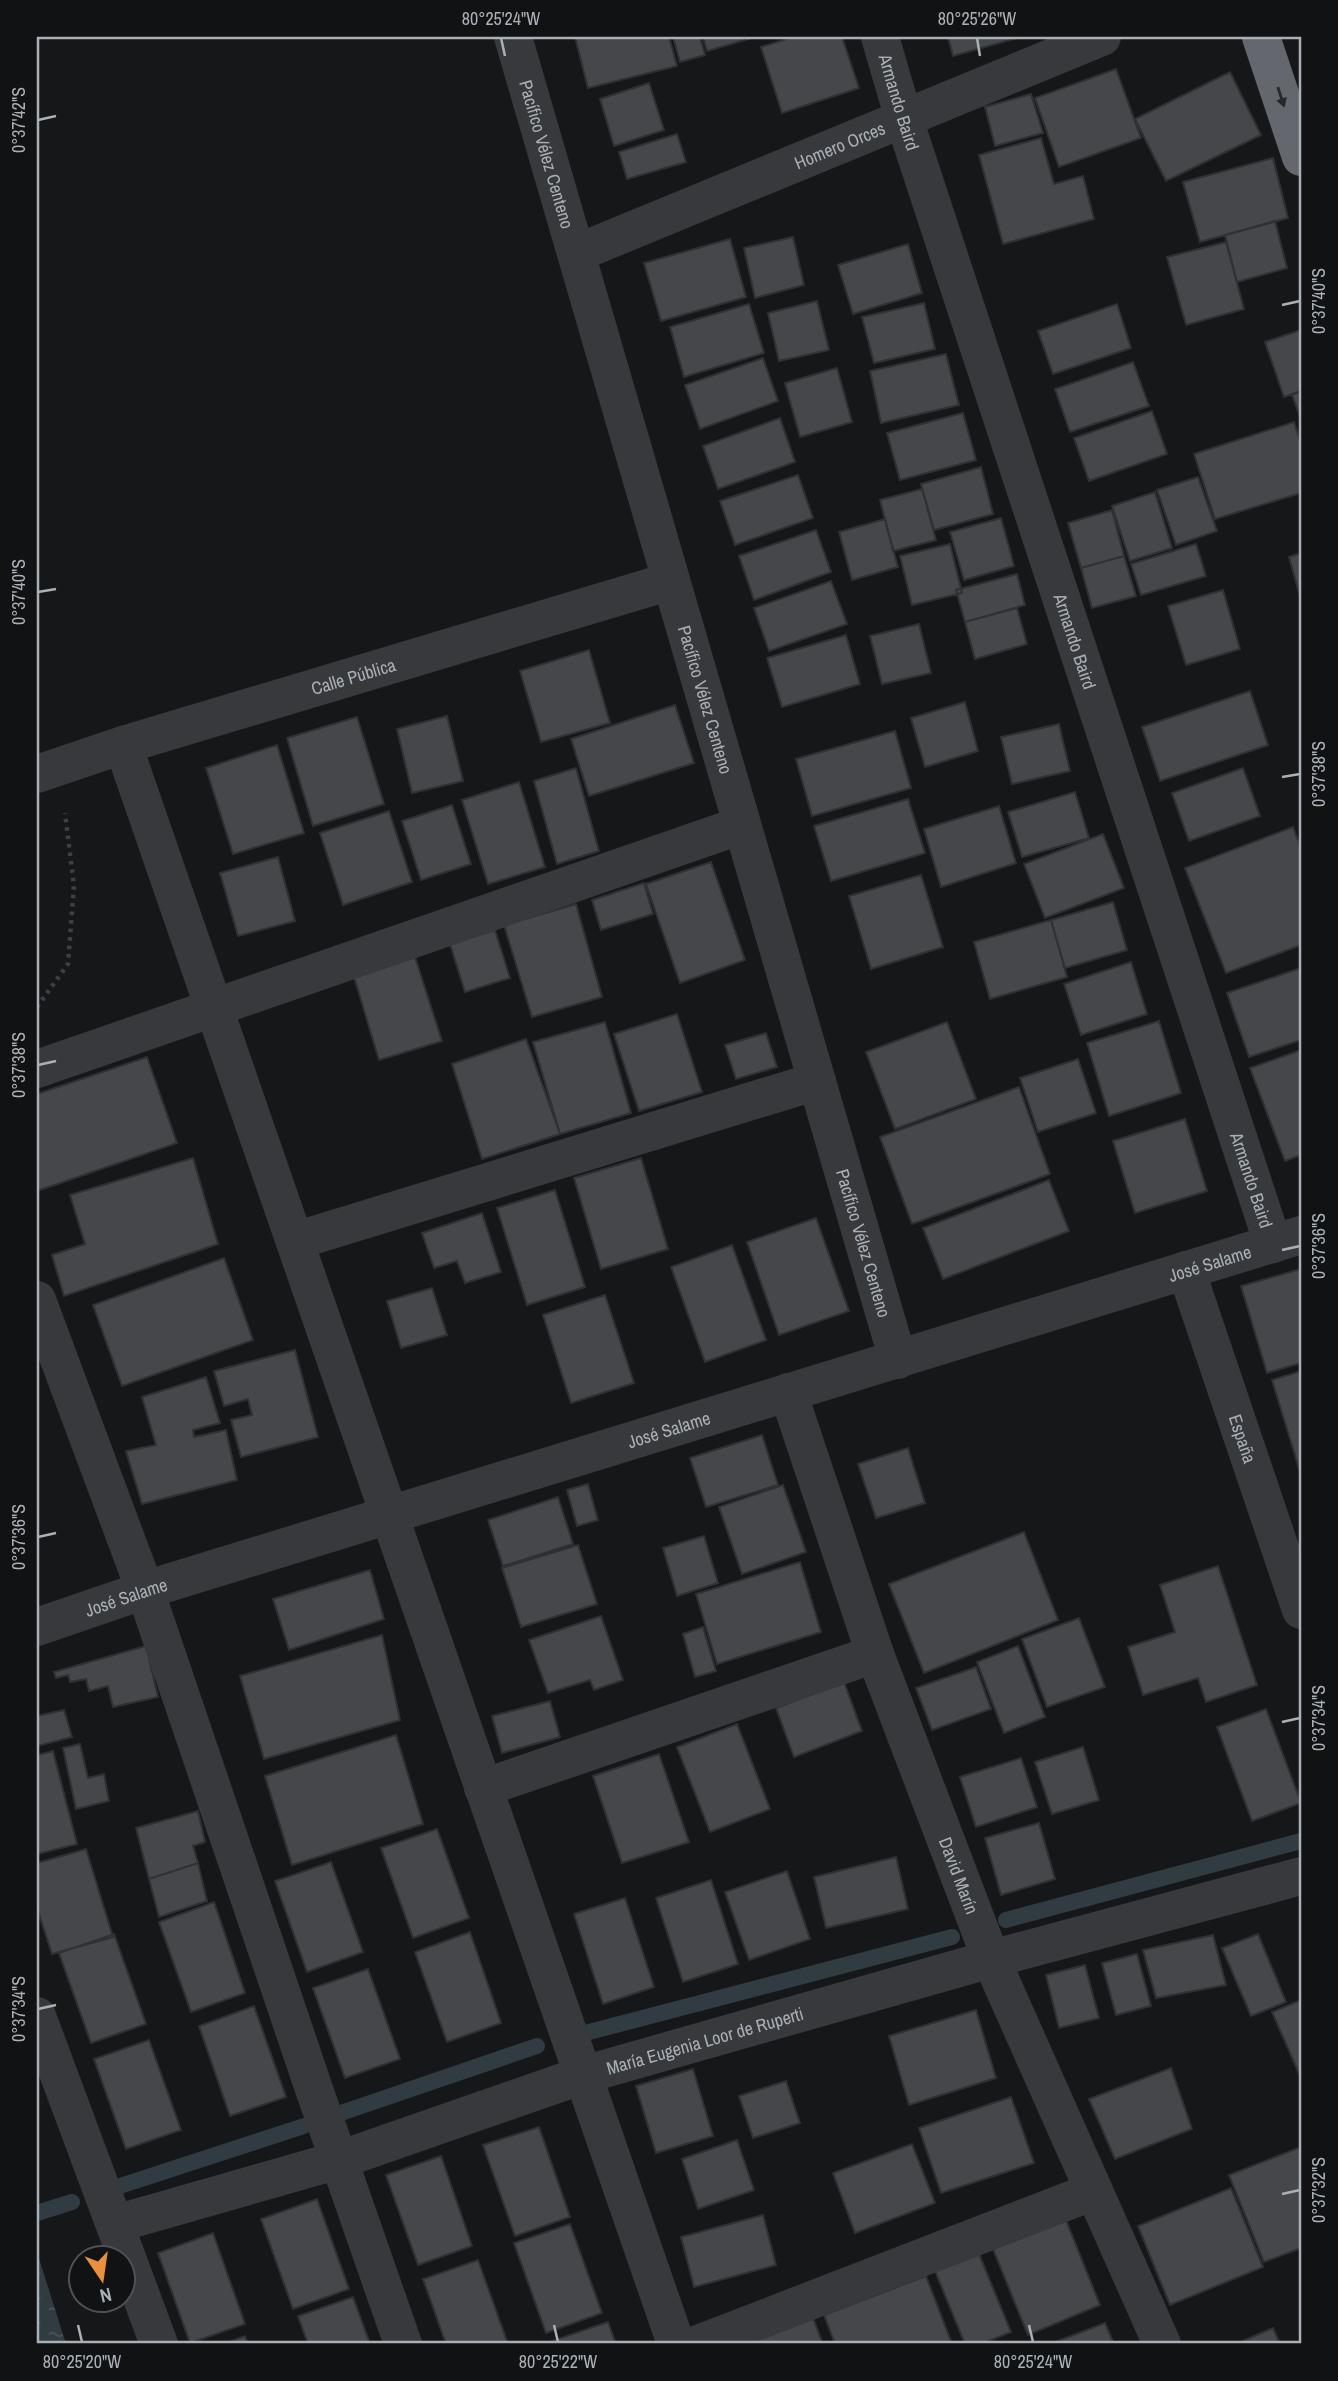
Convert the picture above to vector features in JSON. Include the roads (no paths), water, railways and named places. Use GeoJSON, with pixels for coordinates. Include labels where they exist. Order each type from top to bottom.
{"type":"FeatureCollection","features":[{"type":"Feature","properties":{"kind":"highway"},"geometry":{"type":"LineString","coordinates":[[1261,37],[1301,157]]}},
{"type":"Feature","properties":{"kind":"street","name":"Pacífico Vélez Centeno"},"geometry":{"type":"LineString","coordinates":[[513,37],[898,1360]]}},
{"type":"Feature","properties":{"kind":"street","name":"Armando Baird"},"geometry":{"type":"LineString","coordinates":[[880,37],[904,119],[1287,1239]]}},
{"type":"Feature","properties":{"kind":"street","name":"Homero Orces"},"geometry":{"type":"LineString","coordinates":[[577,253],[1102,37]]}},
{"type":"Feature","properties":{"kind":"street","name":"Calle Pública"},"geometry":{"type":"LineString","coordinates":[[48,771],[123,745],[671,581]]}},
{"type":"Feature","properties":{"kind":"street"},"geometry":{"type":"LineString","coordinates":[[123,745],[676,2344]]}},
{"type":"Feature","properties":{"kind":"street"},"geometry":{"type":"LineString","coordinates":[[37,1069],[742,825]]}},
{"type":"Feature","properties":{"kind":"street"},"geometry":{"type":"LineString","coordinates":[[295,1241],[817,1082]]}},
{"type":"Feature","properties":{"kind":"street","name":"José Salame"},"geometry":{"type":"LineString","coordinates":[[37,1627],[145,1590],[1287,1239]]}},
{"type":"Feature","properties":{"kind":"street","name":"España"},"geometry":{"type":"LineString","coordinates":[[1186,1270],[1301,1610]]}},
{"type":"Feature","properties":{"kind":"street"},"geometry":{"type":"LineString","coordinates":[[37,1300],[145,1590],[403,2344]]}},
{"type":"Feature","properties":{"kind":"street","name":"David Marín"},"geometry":{"type":"LineString","coordinates":[[788,1392],[875,1654],[990,1959],[1162,2344]]}},
{"type":"Feature","properties":{"kind":"street"},"geometry":{"type":"LineString","coordinates":[[483,1788],[875,1654]]}},
{"type":"Feature","properties":{"kind":"street","name":"María Eugenia Loor de Ruperti"},"geometry":{"type":"LineString","coordinates":[[115,2224],[340,2160],[583,2075],[990,1959],[1301,1875]]}},
{"type":"Feature","properties":{"kind":"street"},"geometry":{"type":"LineString","coordinates":[[37,2016],[159,2344]]}},
{"type":"Feature","properties":{"kind":"street"},"geometry":{"type":"LineString","coordinates":[[698,2344],[1094,2191]]}},
{"type":"Feature","properties":{"kind":"water"},"geometry":{"type":"Polygon","coordinates":[[[37,2252],[66,2344],[37,2344],[37,2252]]]}},
{"type":"Feature","properties":{"kind":"waterway"},"geometry":{"type":"LineString","coordinates":[[1006,1920],[1301,1841]]}},
{"type":"Feature","properties":{"kind":"waterway"},"geometry":{"type":"LineString","coordinates":[[589,2032],[952,1937]]}},
{"type":"Feature","properties":{"kind":"waterway"},"geometry":{"type":"LineString","coordinates":[[338,2114],[537,2046]]}},
{"type":"Feature","properties":{"kind":"waterway"},"geometry":{"type":"LineString","coordinates":[[120,2186],[304,2126]]}},
{"type":"Feature","properties":{"kind":"waterway"},"geometry":{"type":"LineString","coordinates":[[37,2213],[72,2202]]}}]}
